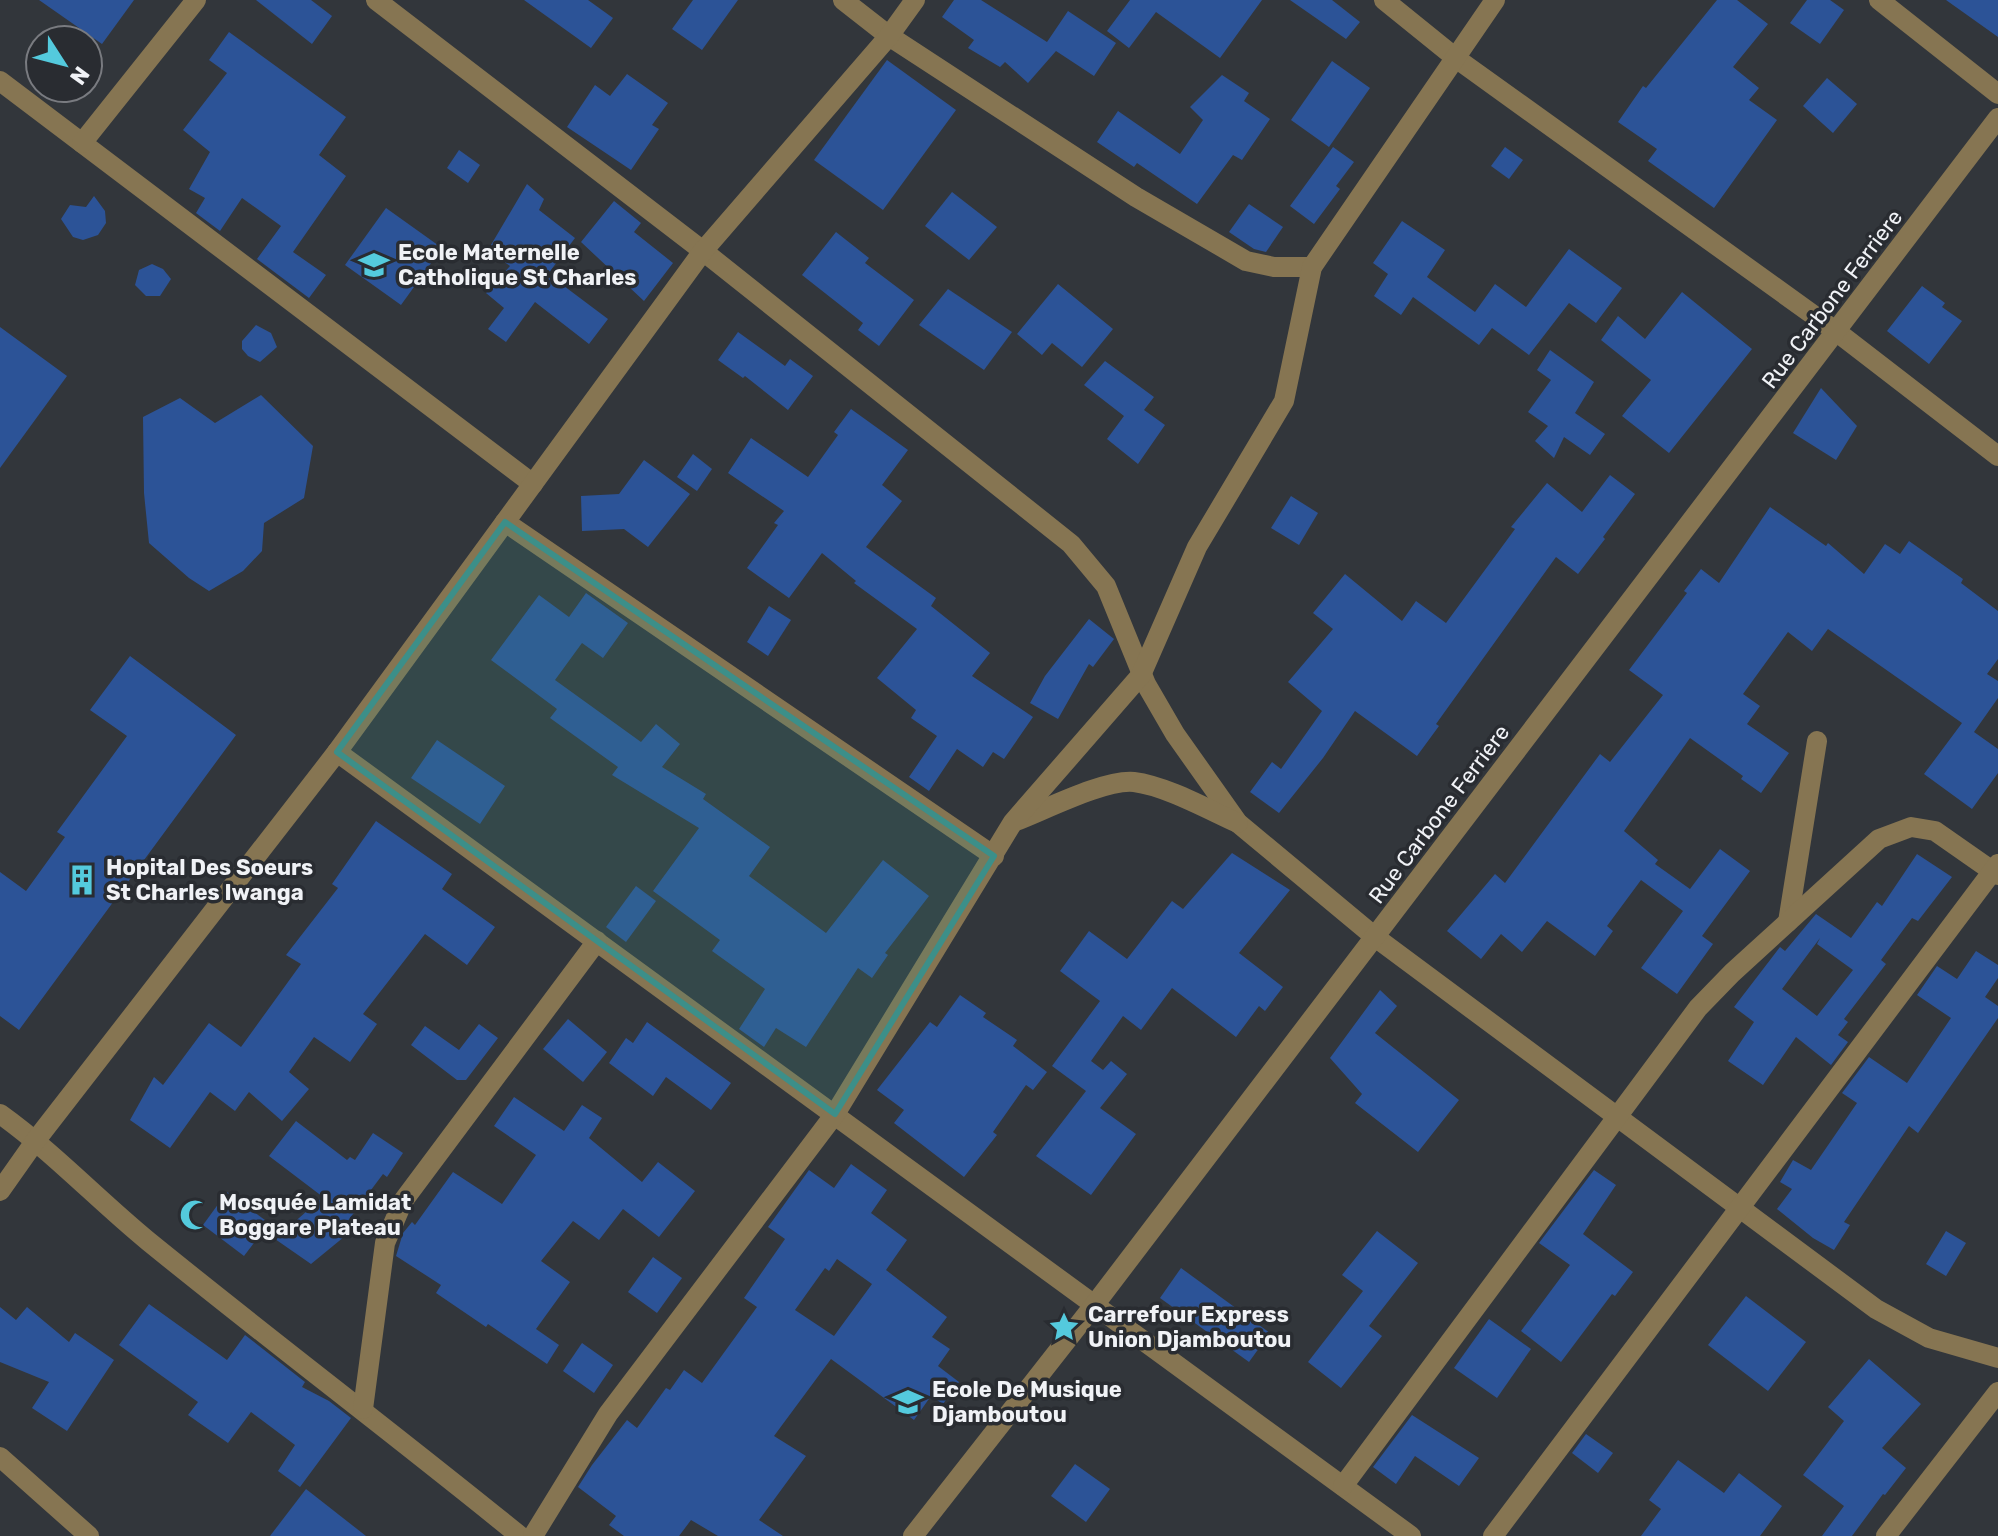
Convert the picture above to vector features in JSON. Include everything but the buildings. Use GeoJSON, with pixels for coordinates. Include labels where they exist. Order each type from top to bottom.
{"type":"FeatureCollection","features":[{"type":"Feature","properties":{"kind":"street"},"geometry":{"type":"LineString","coordinates":[[82,143],[196,0]]}},
{"type":"Feature","properties":{"kind":"street"},"geometry":{"type":"LineString","coordinates":[[376,0],[703,251],[1071,544],[1106,586],[1141,675],[1175,734],[1238,823],[1375,937],[1876,1309],[1929,1338],[1998,1358]]}},
{"type":"Feature","properties":{"kind":"street"},"geometry":{"type":"LineString","coordinates":[[843,0],[889,36],[1136,197],[1246,261],[1274,267],[1312,267]]}},
{"type":"Feature","properties":{"kind":"street"},"geometry":{"type":"LineString","coordinates":[[0,1191],[36,1140],[337,752],[703,251],[889,36],[915,0]]}},
{"type":"Feature","properties":{"kind":"street"},"geometry":{"type":"LineString","coordinates":[[1384,0],[1457,59],[1837,332],[1998,456]]}},
{"type":"Feature","properties":{"kind":"street"},"geometry":{"type":"LineString","coordinates":[[533,1536],[608,1414],[835,1114],[1013,822],[1141,675],[1197,547],[1284,401],[1312,267],[1495,0]]}},
{"type":"Feature","properties":{"kind":"street"},"geometry":{"type":"LineString","coordinates":[[1879,0],[1998,94]]}},
{"type":"Feature","properties":{"kind":"street"},"geometry":{"type":"LineString","coordinates":[[0,81],[533,484]]}},
{"type":"Feature","properties":{"kind":"street","name":"Rue Carbone Ferriere"},"geometry":{"type":"LineString","coordinates":[[913,1536],[1095,1304],[1998,118]]}},
{"type":"Feature","properties":{"kind":"street"},"geometry":{"type":"LineString","coordinates":[[505,522],[994,856]]}},
{"type":"Feature","properties":{"kind":"street"},"geometry":{"type":"LineString","coordinates":[[1788,922],[1817,741]]}},
{"type":"Feature","properties":{"kind":"street"},"geometry":{"type":"LineString","coordinates":[[337,752],[1411,1536]]}},
{"type":"Feature","properties":{"kind":"street"},"geometry":{"type":"LineString","coordinates":[[1013,822],[1104,787],[1131,782],[1154,787],[1238,823]]}},
{"type":"Feature","properties":{"kind":"street"},"geometry":{"type":"LineString","coordinates":[[1343,1486],[1698,1008],[1788,922],[1879,839],[1911,827],[1935,831],[1996,870],[1493,1536]]}},
{"type":"Feature","properties":{"kind":"street"},"geometry":{"type":"LineString","coordinates":[[363,1409],[385,1243],[403,1201],[597,941]]}},
{"type":"Feature","properties":{"kind":"street"},"geometry":{"type":"LineString","coordinates":[[0,1114],[36,1140],[146,1239],[520,1536]]}},
{"type":"Feature","properties":{"kind":"street"},"geometry":{"type":"LineString","coordinates":[[1886,1536],[1998,1392]]}},
{"type":"Feature","properties":{"kind":"street"},"geometry":{"type":"LineString","coordinates":[[0,1457],[89,1536]]}},
{"type":"Feature","properties":{"kind":"highlighted area"},"geometry":{"type":"Polygon","coordinates":[[[505,522],[994,856],[835,1114],[337,752],[505,522]]]}},
{"type":"Feature","properties":{"kind":"place","name":"Ecole Maternelle Catholique St Charles"},"geometry":{"type":"Point","coordinates":[374,265]}},
{"type":"Feature","properties":{"kind":"place","name":"Hopital Des Soeurs St Charles Iwanga"},"geometry":{"type":"Point","coordinates":[82,880]}},
{"type":"Feature","properties":{"kind":"place","name":"Mosquée Lamidat Boggare Plateau"},"geometry":{"type":"Point","coordinates":[195,1215]}},
{"type":"Feature","properties":{"kind":"place","name":"Carrefour Express Union Djamboutou"},"geometry":{"type":"Point","coordinates":[1064,1327]}},
{"type":"Feature","properties":{"kind":"place","name":"Ecole De Musique Djamboutou"},"geometry":{"type":"Point","coordinates":[908,1402]}}]}
